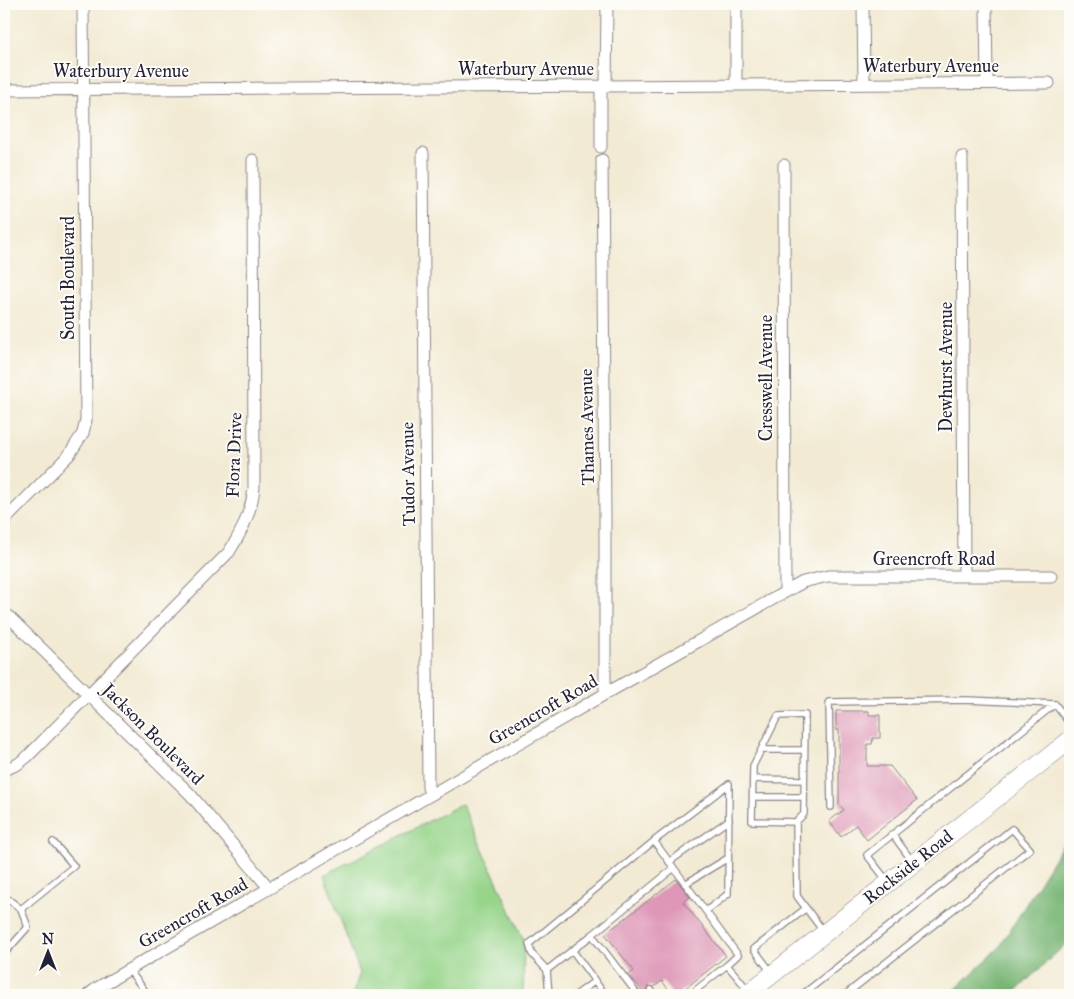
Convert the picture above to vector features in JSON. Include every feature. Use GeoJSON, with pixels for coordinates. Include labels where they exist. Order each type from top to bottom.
{"type":"FeatureCollection","features":[{"type":"Feature","properties":{"kind":"main road","name":"Rockside Road"},"geometry":{"type":"LineString","coordinates":[[748,994],[1070,740]]}},
{"type":"Feature","properties":{"kind":"street","name":"South Boulevard"},"geometry":{"type":"LineString","coordinates":[[4,521],[69,455],[83,433],[86,420],[84,4]]}},
{"type":"Feature","properties":{"kind":"street"},"geometry":{"type":"LineString","coordinates":[[601,147],[606,4]]}},
{"type":"Feature","properties":{"kind":"street"},"geometry":{"type":"LineString","coordinates":[[736,4],[736,84]]}},
{"type":"Feature","properties":{"kind":"street"},"geometry":{"type":"LineString","coordinates":[[863,4],[864,84]]}},
{"type":"Feature","properties":{"kind":"street"},"geometry":{"type":"LineString","coordinates":[[986,4],[987,83]]}},
{"type":"Feature","properties":{"kind":"street","name":"Waterbury Avenue"},"geometry":{"type":"LineString","coordinates":[[4,90],[1050,83]]}},
{"type":"Feature","properties":{"kind":"street","name":"Tudor Avenue"},"geometry":{"type":"LineString","coordinates":[[423,153],[428,787],[430,795]]}},
{"type":"Feature","properties":{"kind":"street","name":"Dewhurst Avenue"},"geometry":{"type":"LineString","coordinates":[[962,157],[964,576]]}},
{"type":"Feature","properties":{"kind":"street","name":"Flora Drive"},"geometry":{"type":"LineString","coordinates":[[4,770],[18,764],[28,756],[229,552],[250,512],[254,487],[253,160]]}},
{"type":"Feature","properties":{"kind":"street","name":"Thames Avenue"},"geometry":{"type":"LineString","coordinates":[[602,160],[605,694]]}},
{"type":"Feature","properties":{"kind":"street","name":"Cresswell Avenue"},"geometry":{"type":"LineString","coordinates":[[784,165],[785,591]]}},
{"type":"Feature","properties":{"kind":"street","name":"Greencroft Road"},"geometry":{"type":"LineString","coordinates":[[88,995],[430,795],[803,582],[828,576],[1051,576]]}},
{"type":"Feature","properties":{"kind":"street","name":"Jackson Boulevard"},"geometry":{"type":"LineString","coordinates":[[4,612],[190,794],[269,888]]}},
{"type":"Feature","properties":{"kind":"lane"},"geometry":{"type":"LineString","coordinates":[[830,807],[829,702],[967,700],[1055,704]]}},
{"type":"Feature","properties":{"kind":"lane"},"geometry":{"type":"LineString","coordinates":[[1055,704],[1070,724]]}},
{"type":"Feature","properties":{"kind":"lane"},"geometry":{"type":"LineString","coordinates":[[889,882],[867,855],[1055,704]]}},
{"type":"Feature","properties":{"kind":"lane"},"geometry":{"type":"LineString","coordinates":[[796,822],[752,821],[753,766],[778,716],[805,715],[804,814],[796,822],[796,896],[824,933]]}},
{"type":"Feature","properties":{"kind":"lane"},"geometry":{"type":"LineString","coordinates":[[762,750],[804,750]]}},
{"type":"Feature","properties":{"kind":"lane"},"geometry":{"type":"LineString","coordinates":[[753,779],[804,780]]}},
{"type":"Feature","properties":{"kind":"lane"},"geometry":{"type":"LineString","coordinates":[[548,995],[547,970],[532,954],[529,944],[654,841],[729,784],[728,894],[706,911]]}},
{"type":"Feature","properties":{"kind":"lane"},"geometry":{"type":"LineString","coordinates":[[753,797],[804,797]]}},
{"type":"Feature","properties":{"kind":"lane"},"geometry":{"type":"LineString","coordinates":[[669,862],[728,820]]}},
{"type":"Feature","properties":{"kind":"lane"},"geometry":{"type":"LineString","coordinates":[[802,995],[1012,829],[1030,850],[845,995]]}},
{"type":"Feature","properties":{"kind":"lane"},"geometry":{"type":"LineString","coordinates":[[893,835],[913,863]]}},
{"type":"Feature","properties":{"kind":"lane"},"geometry":{"type":"LineString","coordinates":[[654,841],[738,955],[698,993],[690,995]]}},
{"type":"Feature","properties":{"kind":"lane"},"geometry":{"type":"LineString","coordinates":[[21,909],[74,866],[53,842]]}},
{"type":"Feature","properties":{"kind":"lane"},"geometry":{"type":"LineString","coordinates":[[685,884],[728,858]]}},
{"type":"Feature","properties":{"kind":"lane"},"geometry":{"type":"LineString","coordinates":[[547,970],[674,868]]}},
{"type":"Feature","properties":{"kind":"lane"},"geometry":{"type":"LineString","coordinates":[[4,896],[21,909],[28,927],[4,954]]}},
{"type":"Feature","properties":{"kind":"lane"},"geometry":{"type":"LineString","coordinates":[[773,974],[754,949],[805,910]]}},
{"type":"Feature","properties":{"kind":"lane"},"geometry":{"type":"LineString","coordinates":[[592,935],[638,995]]}},
{"type":"Feature","properties":{"kind":"lane"},"geometry":{"type":"LineString","coordinates":[[572,950],[605,995]]}},
{"type":"Feature","properties":{"kind":"lane"},"geometry":{"type":"LineString","coordinates":[[727,965],[748,994]]}},
{"type":"Feature","properties":{"kind":"lane"},"geometry":{"type":"LineString","coordinates":[[129,970],[148,995]]}},
{"type":"Feature","properties":{"kind":"lane"},"geometry":{"type":"LineString","coordinates":[[576,995],[595,981]]}},
{"type":"Feature","properties":{"kind":"lane"},"geometry":{"type":"LineString","coordinates":[[651,990],[655,995]]}},
{"type":"Feature","properties":{"kind":"green space"},"geometry":{"type":"Polygon","coordinates":[[[462,804],[524,941],[523,995],[352,995],[360,973],[324,875],[462,804]]]}},
{"type":"Feature","properties":{"kind":"green space"},"geometry":{"type":"Polygon","coordinates":[[[1070,839],[1070,940],[1012,995],[949,995],[999,948],[1065,841],[1070,839]]]}},
{"type":"Feature","properties":{"kind":"building"},"geometry":{"type":"Polygon","coordinates":[[[836,711],[869,711],[869,715],[880,715],[880,738],[873,738],[872,744],[867,744],[867,766],[890,766],[917,800],[867,840],[856,825],[841,837],[829,821],[844,810],[839,804],[839,730],[836,730],[836,711]]]}},
{"type":"Feature","properties":{"kind":"building"},"geometry":{"type":"Polygon","coordinates":[[[676,879],[690,897],[683,902],[726,956],[677,995],[673,995],[662,981],[654,987],[648,986],[645,994],[629,975],[634,971],[605,934],[676,879]]]}}]}
